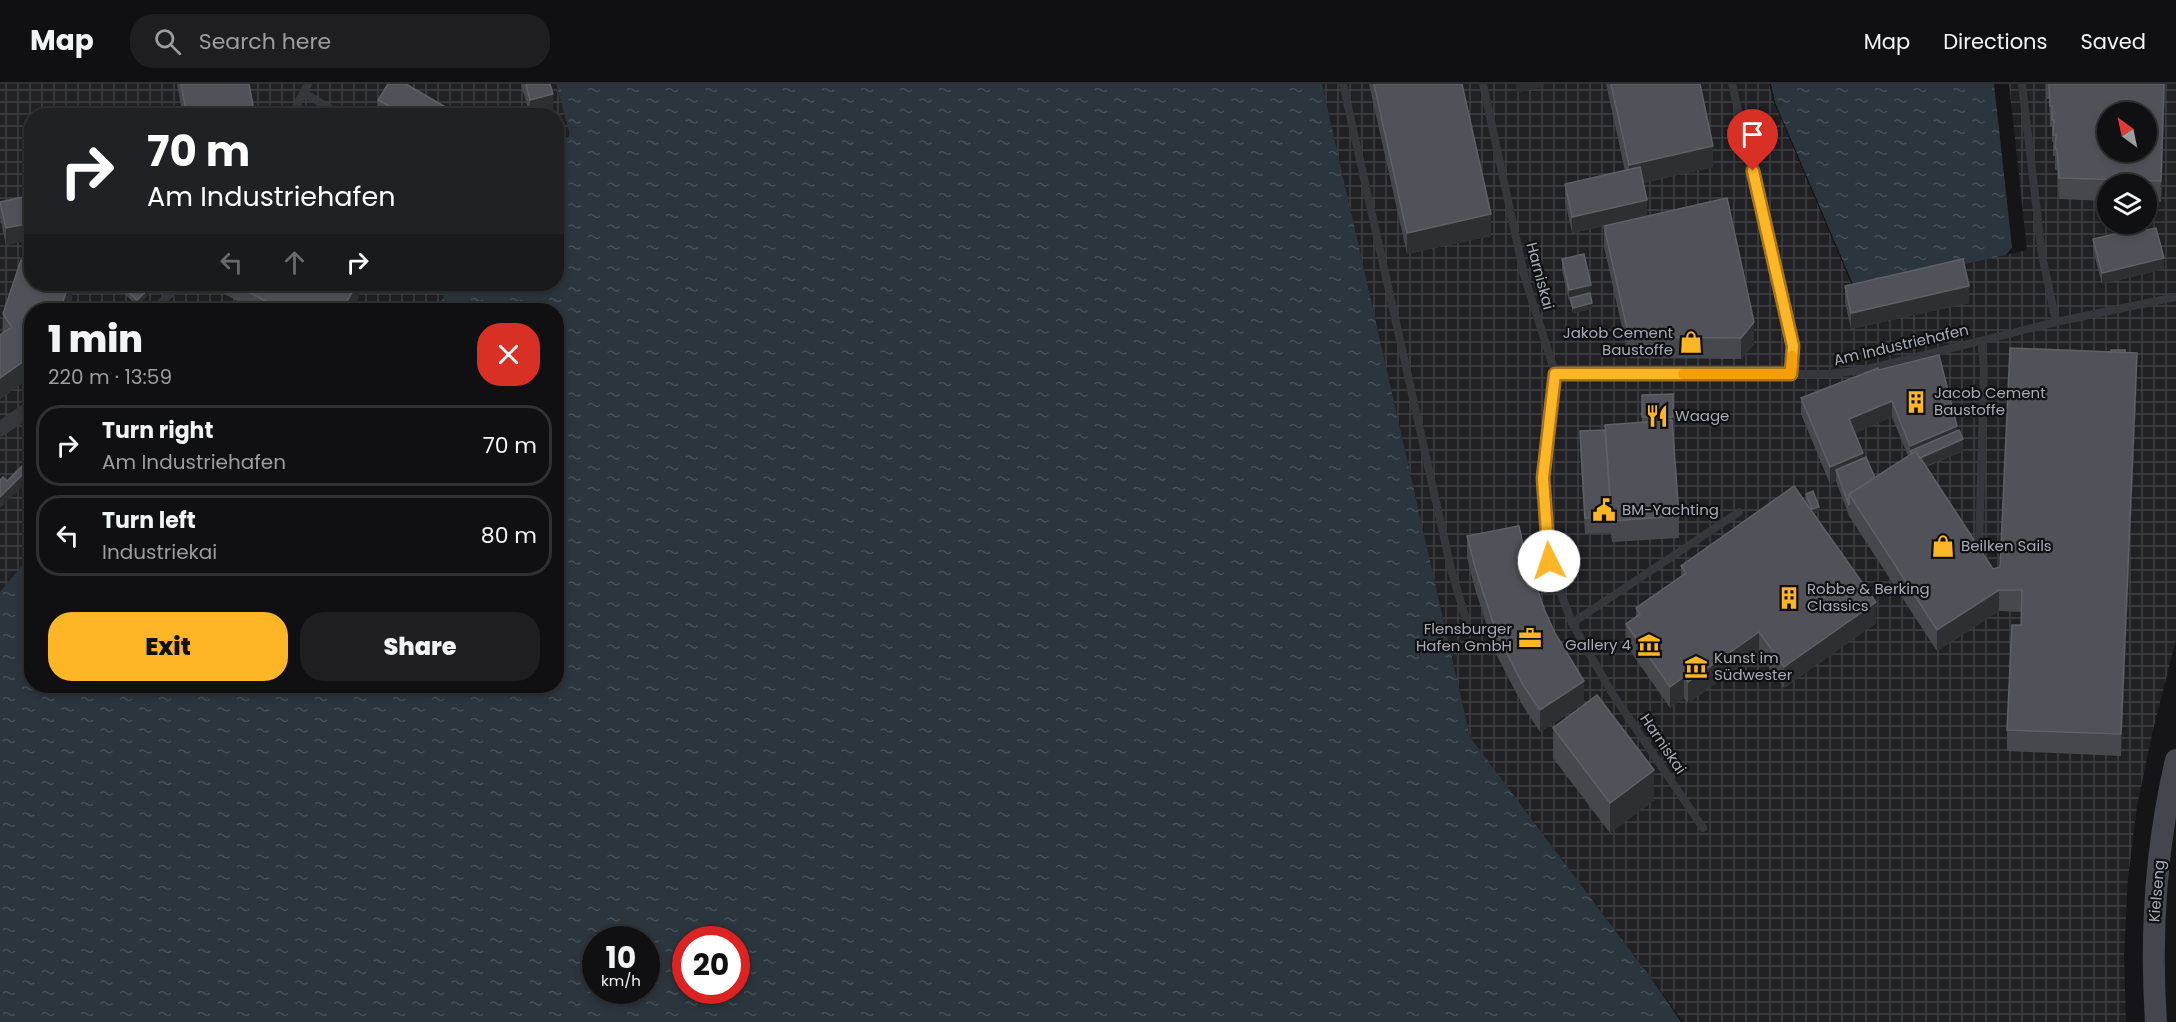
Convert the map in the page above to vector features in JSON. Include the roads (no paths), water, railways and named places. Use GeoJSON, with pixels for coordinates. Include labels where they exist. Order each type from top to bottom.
{"type":"FeatureCollection","features":[{"type":"Feature","properties":{"kind":"street"},"geometry":{"type":"LineString","coordinates":[[0,429],[24,412]]}},
{"type":"Feature","properties":{"kind":"street","name":"Kielseng"},"geometry":{"type":"LineString","coordinates":[[2156,1022],[2153,978],[2154,917],[2168,796],[2176,760]]}},
{"type":"Feature","properties":{"kind":"lane"},"geometry":{"type":"LineString","coordinates":[[296,108],[308,84]]}},
{"type":"Feature","properties":{"kind":"lane"},"geometry":{"type":"LineString","coordinates":[[1343,84],[1450,569],[1467,623]]}},
{"type":"Feature","properties":{"kind":"lane","name":"Harniskai"},"geometry":{"type":"LineString","coordinates":[[1483,84],[1524,275],[1555,374],[1543,478],[1549,561],[1572,622],[1612,693],[1703,828]]}},
{"type":"Feature","properties":{"kind":"lane"},"geometry":{"type":"LineString","coordinates":[[1732,84],[1793,346],[1791,374]]}},
{"type":"Feature","properties":{"kind":"lane"},"geometry":{"type":"LineString","coordinates":[[2022,84],[2042,255],[2056,322]]}},
{"type":"Feature","properties":{"kind":"lane"},"geometry":{"type":"LineString","coordinates":[[304,93],[329,108]]}},
{"type":"Feature","properties":{"kind":"lane"},"geometry":{"type":"LineString","coordinates":[[161,303],[173,291]]}},
{"type":"Feature","properties":{"kind":"lane","name":"Am Industriehafen"},"geometry":{"type":"LineString","coordinates":[[1555,374],[1829,374],[1864,370],[2056,322],[2176,297]]}},
{"type":"Feature","properties":{"kind":"lane"},"geometry":{"type":"LineString","coordinates":[[1979,548],[1984,366],[1981,341]]}},
{"type":"Feature","properties":{"kind":"lane"},"geometry":{"type":"LineString","coordinates":[[1572,622],[1739,512]]}},
{"type":"Feature","properties":{"kind":"water"},"geometry":{"type":"Polygon","coordinates":[[[556,84],[1322,84],[1470,737],[1651,978],[1681,1022],[0,1022],[0,592],[24,563],[24,693],[564,693],[564,303],[440,303],[447,291],[564,291],[564,141],[570,135],[556,84]]]}},
{"type":"Feature","properties":{"kind":"water"},"geometry":{"type":"Polygon","coordinates":[[[1771,84],[1994,84],[2012,247],[2006,255],[1855,289],[1775,102],[1771,84]]]}},
{"type":"Feature","properties":{"kind":"place","name":"Jakob Cement Baustoffe"},"geometry":{"type":"Point","coordinates":[1691,342]}},
{"type":"Feature","properties":{"kind":"place","name":"Jacob Cement Baustoffe"},"geometry":{"type":"Point","coordinates":[1916,402]}},
{"type":"Feature","properties":{"kind":"place","name":"Waage"},"geometry":{"type":"Point","coordinates":[1657,416]}},
{"type":"Feature","properties":{"kind":"place","name":"BM-Yachting"},"geometry":{"type":"Point","coordinates":[1604,510]}},
{"type":"Feature","properties":{"kind":"place","name":"Beilken Sails"},"geometry":{"type":"Point","coordinates":[1943,546]}},
{"type":"Feature","properties":{"kind":"place","name":"Robbe & Berking Classics"},"geometry":{"type":"Point","coordinates":[1789,598]}},
{"type":"Feature","properties":{"kind":"place","name":"Flensburger Hafen GmbH"},"geometry":{"type":"Point","coordinates":[1530,638]}},
{"type":"Feature","properties":{"kind":"place","name":"Gallery 4"},"geometry":{"type":"Point","coordinates":[1649,645]}},
{"type":"Feature","properties":{"kind":"place","name":"Kunst im Südwester"},"geometry":{"type":"Point","coordinates":[1696,667]}}]}
